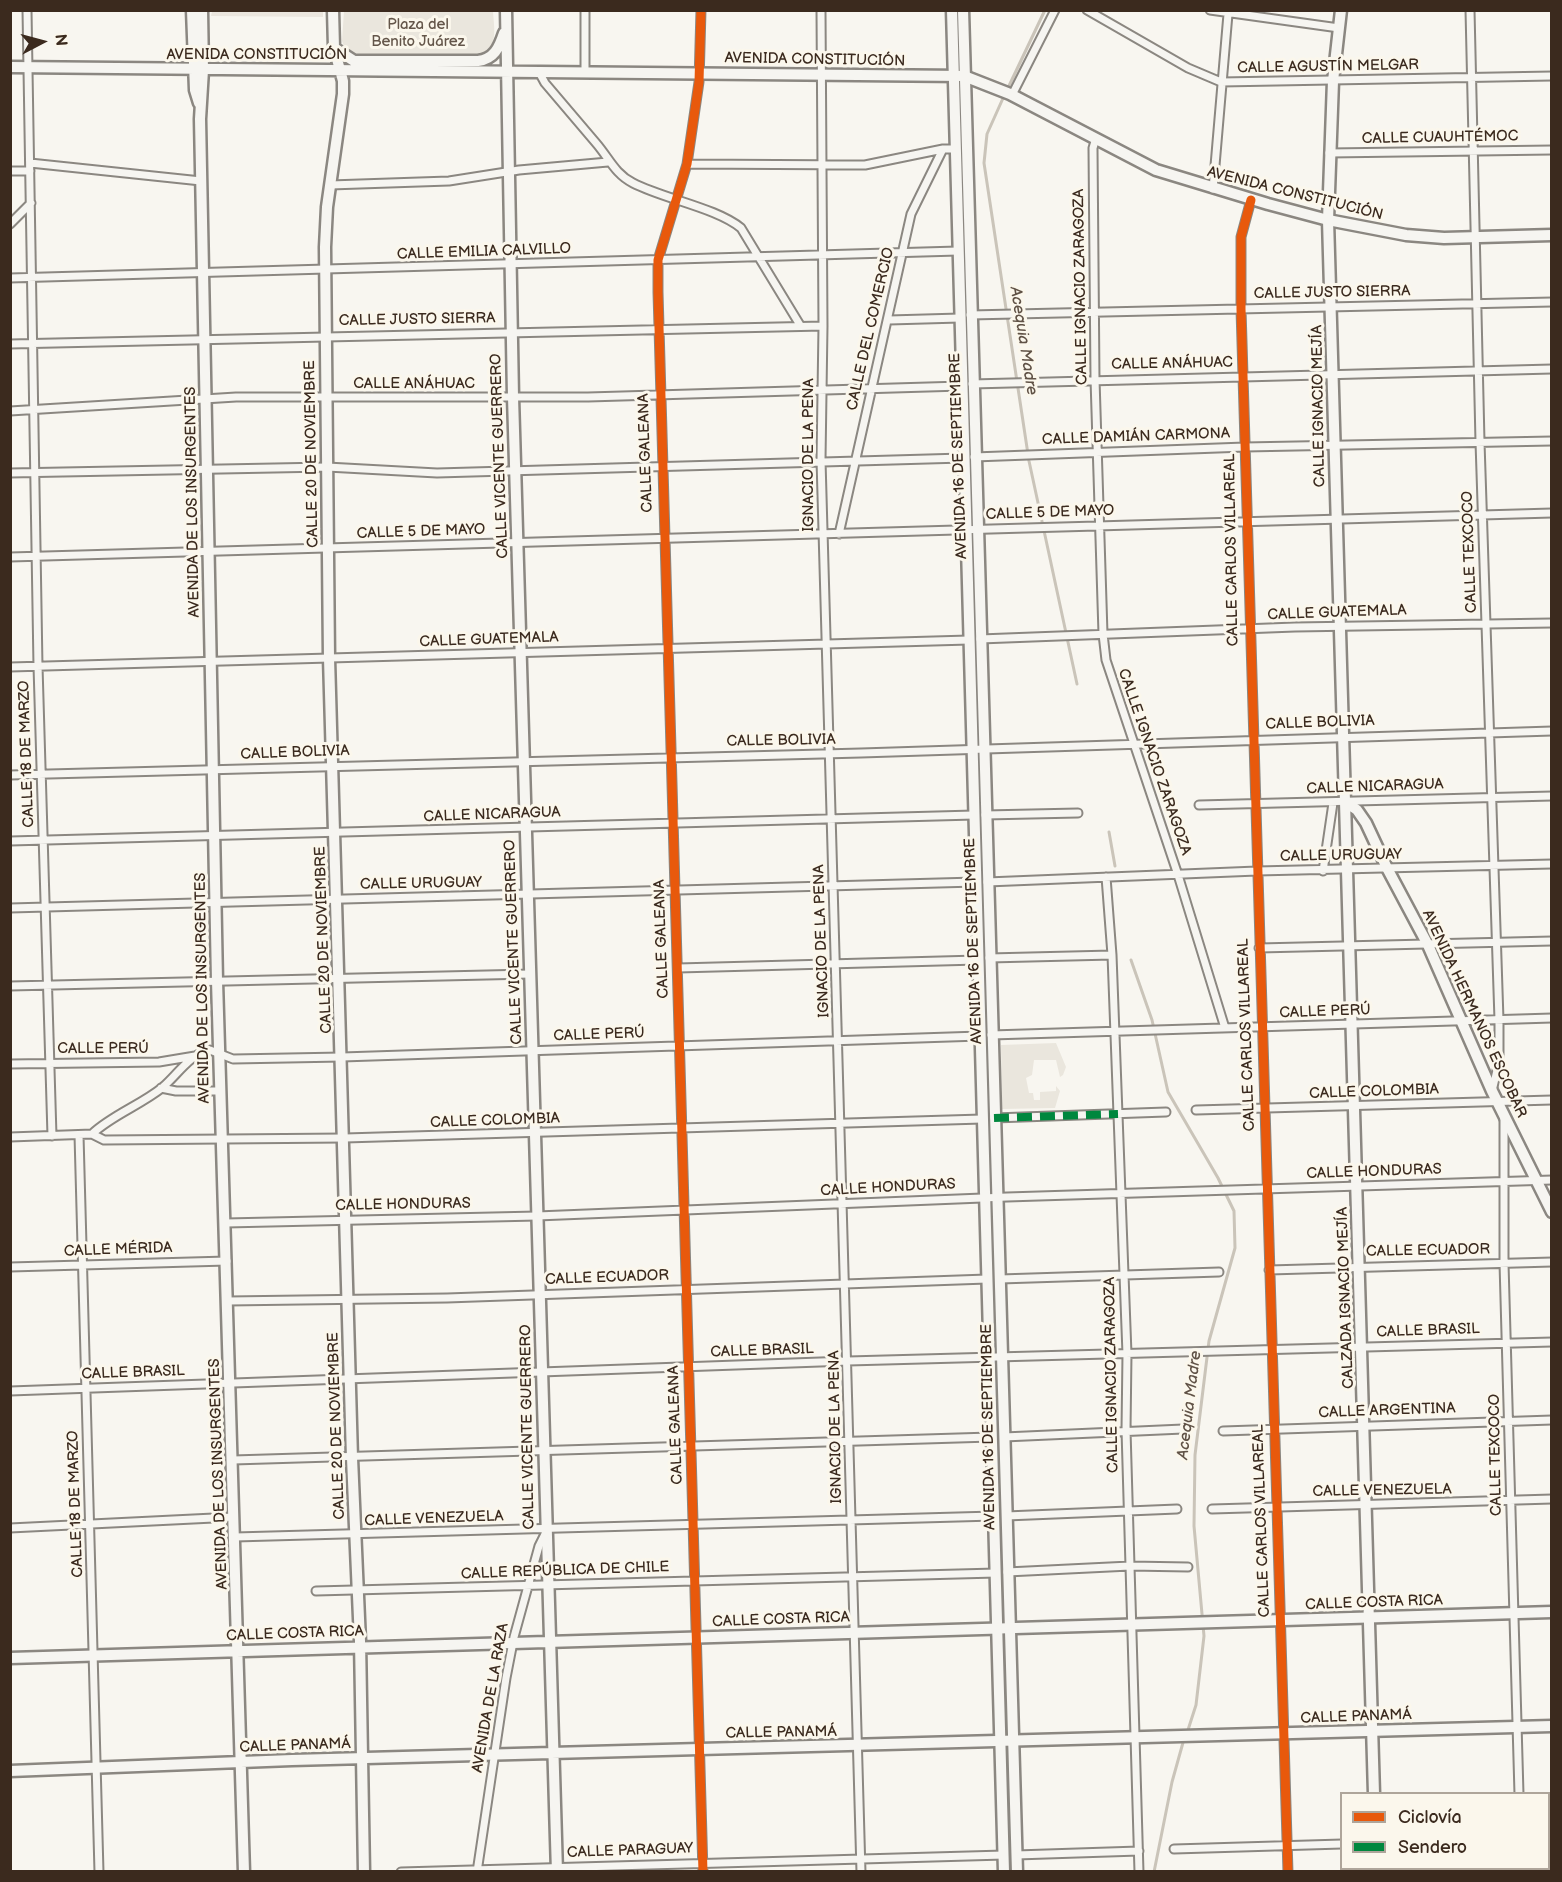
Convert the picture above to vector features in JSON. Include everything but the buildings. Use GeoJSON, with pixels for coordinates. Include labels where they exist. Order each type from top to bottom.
{"type":"FeatureCollection","features":[{"type":"Feature","properties":{"kind":"main road","name":"AVENIDA DE LOS INSURGENTES"},"geometry":{"type":"LineString","coordinates":[[192,10],[199,70]]}},
{"type":"Feature","properties":{"kind":"main road","name":"AVENIDA DE LOS INSURGENTES"},"geometry":{"type":"LineString","coordinates":[[202,10],[199,70],[217,981],[244,1872]]}},
{"type":"Feature","properties":{"kind":"main road","name":"CALLE 20 DE NOVIEMBRE"},"geometry":{"type":"LineString","coordinates":[[333,10],[334,48],[341,70],[343,94],[326,222],[329,658],[345,1138],[352,1458],[359,1589],[364,1872]]}},
{"type":"Feature","properties":{"kind":"main road","name":"CALLE VICENTE GUERRERO"},"geometry":{"type":"LineString","coordinates":[[506,10],[515,471],[545,1531],[551,1642],[557,1870]]}},
{"type":"Feature","properties":{"kind":"main road","name":"AVENIDA 16 DE SEPTIEMBRE"},"geometry":{"type":"LineString","coordinates":[[952,10],[958,76],[986,1036],[988,1118],[984,1198],[991,1437],[994,1516],[1009,1629],[1017,1872]]}},
{"type":"Feature","properties":{"kind":"main road","name":"AVENIDA 16 DE SEPTIEMBRE"},"geometry":{"type":"LineString","coordinates":[[963,10],[956,148],[958,251],[965,316]]}},
{"type":"Feature","properties":{"kind":"main road","name":"CALLE IGNACIO MEJÍA"},"geometry":{"type":"LineString","coordinates":[[1341,10],[1333,81],[1328,220],[1342,736],[1346,802]]}},
{"type":"Feature","properties":{"kind":"main road"},"geometry":{"type":"LineString","coordinates":[[334,48],[354,61],[485,60],[499,48],[506,24]]}},
{"type":"Feature","properties":{"kind":"main road","name":"AVENIDA CONSTITUCIÓN"},"geometry":{"type":"LineString","coordinates":[[10,67],[958,76],[1011,95],[1156,170],[1251,200],[1328,220],[1406,236],[1475,238],[1551,236]]}},
{"type":"Feature","properties":{"kind":"main road","name":"AVENIDA HERMANOS ESCOBAR"},"geometry":{"type":"LineString","coordinates":[[1346,802],[1357,810],[1366,822],[1387,869],[1428,945],[1504,1117],[1551,1212]]}},
{"type":"Feature","properties":{"kind":"main road","name":"CALZADA IGNACIO MEJÍA"},"geometry":{"type":"LineString","coordinates":[[1346,802],[1346,870],[1353,1024],[1371,1618],[1374,1792]]}},
{"type":"Feature","properties":{"kind":"main road","name":"AVENIDA 16 DE SEPTIEMBRE"},"geometry":{"type":"LineString","coordinates":[[988,1118],[997,1197],[1006,1516],[997,1630],[1004,1872]]}},
{"type":"Feature","properties":{"kind":"main road","name":"CALLE COSTA RICA"},"geometry":{"type":"LineString","coordinates":[[10,1658],[1551,1612]]}},
{"type":"Feature","properties":{"kind":"main road","name":"CALLE PANAMÁ"},"geometry":{"type":"LineString","coordinates":[[10,1772],[363,1759],[1551,1726]]}},
{"type":"Feature","properties":{"kind":"street","name":"CALLE 18 DE MARZO"},"geometry":{"type":"LineString","coordinates":[[27,10],[38,666],[52,1136]]}},
{"type":"Feature","properties":{"kind":"street"},"geometry":{"type":"LineString","coordinates":[[585,10],[585,73]]}},
{"type":"Feature","properties":{"kind":"street","name":"CALLE GALEANA"},"geometry":{"type":"LineString","coordinates":[[701,10],[700,73],[687,164],[678,202],[658,260],[658,327],[703,1868]]}},
{"type":"Feature","properties":{"kind":"street","name":"IGNACIO DE LA PENA"},"geometry":{"type":"LineString","coordinates":[[821,10],[823,256],[821,460],[851,1440],[861,1872]]}},
{"type":"Feature","properties":{"kind":"street"},"geometry":{"type":"LineString","coordinates":[[1011,95],[1055,10]]}},
{"type":"Feature","properties":{"kind":"street","name":"CALLE AGUSTÍN MELGAR"},"geometry":{"type":"LineString","coordinates":[[1087,10],[1188,68],[1221,82],[1551,75]]}},
{"type":"Feature","properties":{"kind":"street","name":"CALLE TEXCOCO"},"geometry":{"type":"LineString","coordinates":[[1470,10],[1476,304],[1499,1020],[1495,1096]]}},
{"type":"Feature","properties":{"kind":"street"},"geometry":{"type":"LineString","coordinates":[[1213,11],[1339,28]]}},
{"type":"Feature","properties":{"kind":"street"},"geometry":{"type":"LineString","coordinates":[[1213,189],[1228,14]]}},
{"type":"Feature","properties":{"kind":"street"},"geometry":{"type":"LineString","coordinates":[[538,72],[598,145],[608,162],[634,184],[734,222],[760,257],[800,325]]}},
{"type":"Feature","properties":{"kind":"street","name":"CALLE IGNACIO ZARAGOZA"},"geometry":{"type":"LineString","coordinates":[[1096,138],[1093,148],[1095,379],[1102,634],[1112,681],[1178,874],[1226,1028]]}},
{"type":"Feature","properties":{"kind":"street"},"geometry":{"type":"LineString","coordinates":[[687,164],[881,163],[956,148]]}},
{"type":"Feature","properties":{"kind":"street","name":"CALLE DEL COMERCIO"},"geometry":{"type":"LineString","coordinates":[[839,534],[911,214],[943,149]]}},
{"type":"Feature","properties":{"kind":"street","name":"CALLE CUAUHTÉMOC"},"geometry":{"type":"LineString","coordinates":[[1329,153],[1551,150]]}},
{"type":"Feature","properties":{"kind":"street"},"geometry":{"type":"LineString","coordinates":[[330,185],[449,182],[608,162]]}},
{"type":"Feature","properties":{"kind":"street"},"geometry":{"type":"LineString","coordinates":[[10,171],[30,167],[201,181]]}},
{"type":"Feature","properties":{"kind":"street","name":"CALLE CARLOS VILLAREAL"},"geometry":{"type":"LineString","coordinates":[[1251,200],[1241,237],[1241,309],[1254,805],[1288,1872]]}},
{"type":"Feature","properties":{"kind":"street"},"geometry":{"type":"LineString","coordinates":[[10,224],[30,203]]}},
{"type":"Feature","properties":{"kind":"street","name":"CALLE EMILIA CALVILLO"},"geometry":{"type":"LineString","coordinates":[[10,278],[958,251]]}},
{"type":"Feature","properties":{"kind":"street","name":"CALLE JUSTO SIERRA"},"geometry":{"type":"LineString","coordinates":[[888,320],[1000,314],[1551,302]]}},
{"type":"Feature","properties":{"kind":"street","name":"CALLE JUSTO SIERRA"},"geometry":{"type":"LineString","coordinates":[[10,344],[658,327],[823,326]]}},
{"type":"Feature","properties":{"kind":"street","name":"CALLE ANÁHUAC"},"geometry":{"type":"LineString","coordinates":[[10,411],[236,397],[660,395],[822,391],[1095,379],[1551,369]]}},
{"type":"Feature","properties":{"kind":"street","name":"CALLE DAMIÁN CARMONA"},"geometry":{"type":"LineString","coordinates":[[10,472],[327,467],[398,472],[515,471],[821,460],[969,458],[1097,451],[1335,444],[1551,441]]}},
{"type":"Feature","properties":{"kind":"street","name":"CALLE 5 DE MAYO"},"geometry":{"type":"LineString","coordinates":[[10,557],[971,530],[1099,524],[1551,513]]}},
{"type":"Feature","properties":{"kind":"street","name":"CALLE GUATEMALA"},"geometry":{"type":"LineString","coordinates":[[10,667],[827,644],[1250,629],[1551,623]]}},
{"type":"Feature","properties":{"kind":"street","name":"CALLE BOLIVIA"},"geometry":{"type":"LineString","coordinates":[[10,775],[672,756],[831,754],[1551,731]]}},
{"type":"Feature","properties":{"kind":"street","name":"CALLE NICARAGUA"},"geometry":{"type":"LineString","coordinates":[[1199,805],[1551,796]]}},
{"type":"Feature","properties":{"kind":"street"},"geometry":{"type":"LineString","coordinates":[[1323,871],[1333,803]]}},
{"type":"Feature","properties":{"kind":"street","name":"CALLE NICARAGUA"},"geometry":{"type":"LineString","coordinates":[[10,841],[1078,813]]}},
{"type":"Feature","properties":{"kind":"street","name":"CALLE URUGUAY"},"geometry":{"type":"LineString","coordinates":[[10,908],[1551,864]]}},
{"type":"Feature","properties":{"kind":"street","name":"CALLE IGNACIO ZARAGOZA"},"geometry":{"type":"LineString","coordinates":[[1114,877],[1112,955],[1127,1354],[1126,1430],[1139,1872]]}},
{"type":"Feature","properties":{"kind":"street"},"geometry":{"type":"LineString","coordinates":[[1259,948],[1551,941]]}},
{"type":"Feature","properties":{"kind":"street"},"geometry":{"type":"LineString","coordinates":[[678,968],[1112,955]]}},
{"type":"Feature","properties":{"kind":"street"},"geometry":{"type":"LineString","coordinates":[[10,986],[530,974]]}},
{"type":"Feature","properties":{"kind":"street","name":"CALLE PERÚ"},"geometry":{"type":"LineString","coordinates":[[10,1064],[159,1062],[195,1056],[210,1050],[233,1059],[342,1057],[1551,1018]]}},
{"type":"Feature","properties":{"kind":"street"},"geometry":{"type":"LineString","coordinates":[[92,1134],[161,1088],[195,1056]]}},
{"type":"Feature","properties":{"kind":"street"},"geometry":{"type":"LineString","coordinates":[[161,1088],[176,1091],[220,1091]]}},
{"type":"Feature","properties":{"kind":"street","name":"CALLE COLOMBIA"},"geometry":{"type":"LineString","coordinates":[[1196,1110],[1355,1106],[1495,1096],[1551,1100]]}},
{"type":"Feature","properties":{"kind":"street","name":"CALLE COLOMBIA"},"geometry":{"type":"LineString","coordinates":[[10,1137],[92,1134],[104,1140],[345,1138],[1166,1112]]}},
{"type":"Feature","properties":{"kind":"street","name":"CALLE TEXCOCO"},"geometry":{"type":"LineString","coordinates":[[1504,1117],[1502,1182],[1519,1792]]}},
{"type":"Feature","properties":{"kind":"street","name":"CALLE 18 DE MARZO"},"geometry":{"type":"LineString","coordinates":[[79,1135],[99,1872]]}},
{"type":"Feature","properties":{"kind":"street","name":"CALLE HONDURAS"},"geometry":{"type":"LineString","coordinates":[[226,1224],[537,1216],[997,1197],[1551,1180]]}},
{"type":"Feature","properties":{"kind":"street","name":"CALLE MÉRIDA"},"geometry":{"type":"LineString","coordinates":[[10,1267],[227,1261]]}},
{"type":"Feature","properties":{"kind":"street","name":"CALLE ECUADOR"},"geometry":{"type":"LineString","coordinates":[[1269,1270],[1551,1262]]}},
{"type":"Feature","properties":{"kind":"street"},"geometry":{"type":"LineString","coordinates":[[1000,1279],[1124,1277],[1219,1272]]}},
{"type":"Feature","properties":{"kind":"street","name":"CALLE ECUADOR"},"geometry":{"type":"LineString","coordinates":[[228,1301],[349,1300],[987,1279]]}},
{"type":"Feature","properties":{"kind":"street","name":"CALLE BRASIL"},"geometry":{"type":"LineString","coordinates":[[10,1391],[848,1361],[1551,1342]]}},
{"type":"Feature","properties":{"kind":"street","name":"CALLE ARGENTINA"},"geometry":{"type":"LineString","coordinates":[[1222,1431],[1551,1420]]}},
{"type":"Feature","properties":{"kind":"street"},"geometry":{"type":"LineString","coordinates":[[1004,1437],[1183,1429]]}},
{"type":"Feature","properties":{"kind":"street"},"geometry":{"type":"LineString","coordinates":[[233,1460],[991,1437]]}},
{"type":"Feature","properties":{"kind":"street","name":"CALLE VENEZUELA"},"geometry":{"type":"LineString","coordinates":[[1212,1509],[1551,1499]]}},
{"type":"Feature","properties":{"kind":"street"},"geometry":{"type":"LineString","coordinates":[[1006,1516],[1177,1509]]}},
{"type":"Feature","properties":{"kind":"street","name":"CALLE VENEZUELA"},"geometry":{"type":"LineString","coordinates":[[235,1537],[545,1531],[694,1524],[994,1516]]}},
{"type":"Feature","properties":{"kind":"street"},"geometry":{"type":"LineString","coordinates":[[10,1528],[234,1517]]}},
{"type":"Feature","properties":{"kind":"street","name":"AVENIDA DE LA RAZA"},"geometry":{"type":"LineString","coordinates":[[477,1871],[513,1643],[539,1545],[545,1531]]}},
{"type":"Feature","properties":{"kind":"street","name":"CALLE REPÚBLICA DE CHILE"},"geometry":{"type":"LineString","coordinates":[[316,1591],[548,1586],[1130,1566],[1188,1567]]}},
{"type":"Feature","properties":{"kind":"street"},"geometry":{"type":"LineString","coordinates":[[1174,1849],[1340,1844]]}},
{"type":"Feature","properties":{"kind":"street"},"geometry":{"type":"LineString","coordinates":[[1016,1855],[1138,1851]]}},
{"type":"Feature","properties":{"kind":"street","name":"CALLE PARAGUAY"},"geometry":{"type":"LineString","coordinates":[[401,1872],[703,1868],[1004,1855]]}},
{"type":"Feature","properties":{"kind":"shaded area"},"geometry":{"type":"Polygon","coordinates":[[[212,11],[323,11],[323,17],[211,16],[212,11]]]}},
{"type":"Feature","properties":{"kind":"green space","name":"Plaza del Benito Juárez"},"geometry":{"type":"Polygon","coordinates":[[[344,11],[493,11],[494,37],[490,49],[479,57],[359,56],[345,49],[342,41],[344,11]]]}},
{"type":"Feature","properties":{"kind":"green space"},"geometry":{"type":"Polygon","coordinates":[[[1056,1043],[1066,1067],[1063,1075],[1060,1077],[1056,1060],[1034,1060],[1032,1075],[1026,1078],[1029,1093],[1033,1093],[1034,1100],[1040,1100],[1040,1092],[1056,1091],[1056,1086],[1060,1091],[1055,1108],[1002,1109],[1001,1045],[1056,1043]]]}},
{"type":"Feature","properties":{"kind":"waterway","name":"Acequia Madre"},"geometry":{"type":"LineString","coordinates":[[1007,90],[1045,10]]}},
{"type":"Feature","properties":{"kind":"waterway","name":"Acequia Madre"},"geometry":{"type":"LineString","coordinates":[[1004,96],[987,134],[984,163],[1029,461],[1077,684]]}},
{"type":"Feature","properties":{"kind":"waterway","name":"Acequia Madre"},"geometry":{"type":"LineString","coordinates":[[1109,832],[1115,866]]}},
{"type":"Feature","properties":{"kind":"waterway","name":"Acequia Madre"},"geometry":{"type":"LineString","coordinates":[[1131,960],[1152,1020],[1168,1092],[1218,1178],[1234,1211],[1235,1248],[1209,1341],[1195,1455],[1194,1526],[1204,1636],[1196,1705],[1187,1733]]}},
{"type":"Feature","properties":{"kind":"waterway","name":"Acequia Madre"},"geometry":{"type":"LineString","coordinates":[[1154,1872],[1172,1782],[1184,1739]]}},
{"type":"Feature","properties":{"kind":"marked path"},"geometry":{"type":"LineString","coordinates":[[994,1118],[1118,1114]]}},
{"type":"Feature","properties":{"kind":"cycle path"},"geometry":{"type":"LineString","coordinates":[[701,10],[699,82],[687,164],[658,260],[658,292],[703,1872]]}},
{"type":"Feature","properties":{"kind":"cycle path"},"geometry":{"type":"LineString","coordinates":[[1251,200],[1241,237],[1241,309],[1288,1872]]}}]}
